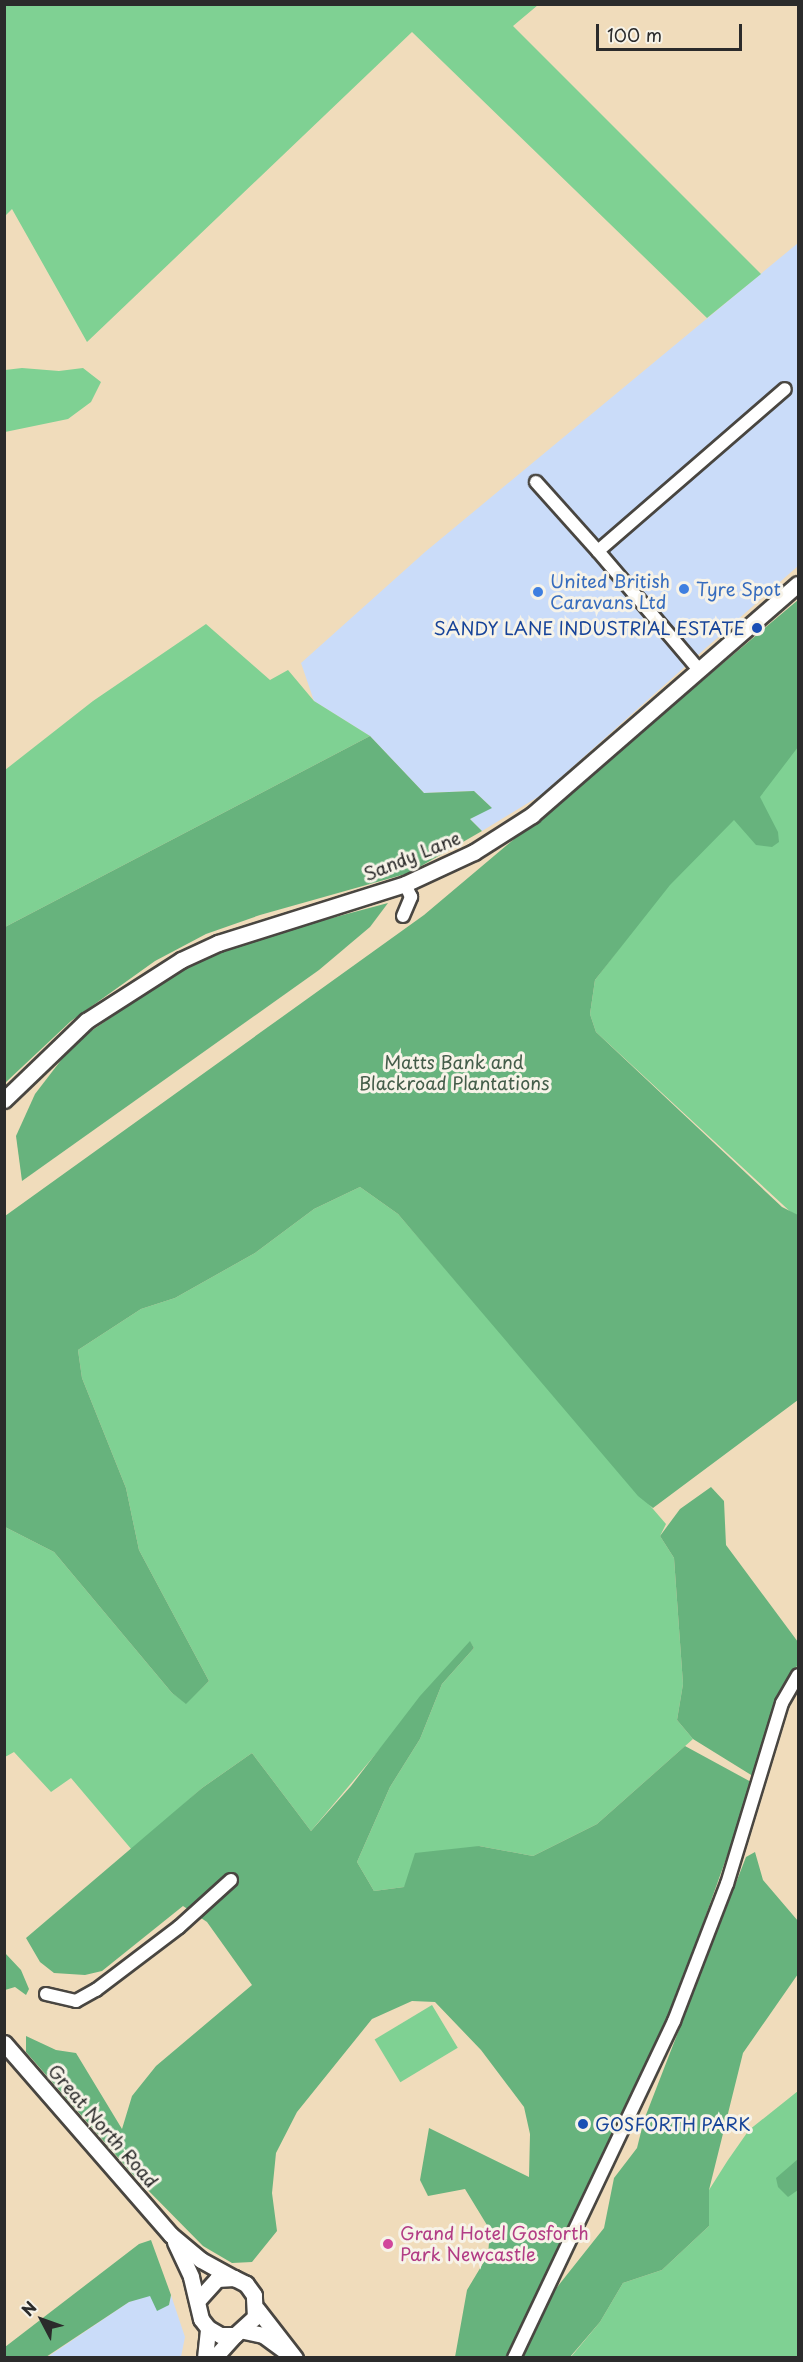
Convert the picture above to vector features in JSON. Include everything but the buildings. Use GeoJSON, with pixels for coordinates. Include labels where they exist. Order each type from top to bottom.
{"type":"FeatureCollection","features":[{"type":"Feature","properties":{"kind":"main road","name":"Sandy Lane"},"geometry":{"type":"LineString","coordinates":[[4,1100],[86,1021],[181,960],[218,943],[405,884],[474,852],[532,815],[798,584]]}},
{"type":"Feature","properties":{"kind":"main road","name":"Great North Road"},"geometry":{"type":"LineString","coordinates":[[4,2043],[171,2235]]}},
{"type":"Feature","properties":{"kind":"main road"},"geometry":{"type":"LineString","coordinates":[[171,2235],[201,2260],[251,2289],[257,2309],[295,2358]]}},
{"type":"Feature","properties":{"kind":"main road"},"geometry":{"type":"LineString","coordinates":[[171,2235],[199,2298],[198,2312],[207,2328],[220,2335],[239,2333],[262,2335],[295,2358]]}},
{"type":"Feature","properties":{"kind":"main road"},"geometry":{"type":"LineString","coordinates":[[199,2298],[217,2279],[234,2278]]}},
{"type":"Feature","properties":{"kind":"main road"},"geometry":{"type":"LineString","coordinates":[[214,2358],[239,2333],[257,2309]]}},
{"type":"Feature","properties":{"kind":"main road"},"geometry":{"type":"LineString","coordinates":[[205,2358],[207,2328]]}},
{"type":"Feature","properties":{"kind":"street"},"geometry":{"type":"LineString","coordinates":[[598,551],[785,390]]}},
{"type":"Feature","properties":{"kind":"street"},"geometry":{"type":"LineString","coordinates":[[536,482],[700,671]]}},
{"type":"Feature","properties":{"kind":"street"},"geometry":{"type":"LineString","coordinates":[[403,916],[411,897],[405,884]]}},
{"type":"Feature","properties":{"kind":"street"},"geometry":{"type":"LineString","coordinates":[[514,2358],[674,2021],[727,1884],[782,1703],[798,1675]]}},
{"type":"Feature","properties":{"kind":"street"},"geometry":{"type":"LineString","coordinates":[[46,1994],[76,2001],[96,1990],[179,1927],[231,1880]]}},
{"type":"Feature","properties":{"kind":"shaded area"},"geometry":{"type":"Polygon","coordinates":[[[798,243],[798,566],[541,795],[482,831],[470,819],[491,807],[474,791],[424,793],[370,736],[314,701],[301,663],[425,552],[798,243]]]}},
{"type":"Feature","properties":{"kind":"shaded area"},"geometry":{"type":"Polygon","coordinates":[[[150,2295],[169,2305],[171,2295],[185,2337],[181,2357],[46,2358],[129,2302],[150,2295]]]}},
{"type":"Feature","properties":{"kind":"green space"},"geometry":{"type":"Polygon","coordinates":[[[5,5],[538,5],[513,26],[761,274],[707,318],[412,32],[87,342],[12,209],[5,216],[5,5]]]}},
{"type":"Feature","properties":{"kind":"green space"},"geometry":{"type":"Polygon","coordinates":[[[22,368],[59,371],[83,368],[101,382],[91,402],[68,419],[5,432],[5,370],[22,368]]]}},
{"type":"Feature","properties":{"kind":"green space","name":"Matts Bank and Blackroad Plantations"},"geometry":{"type":"Polygon","coordinates":[[[798,600],[798,747],[760,797],[778,832],[779,842],[772,847],[756,845],[734,820],[670,885],[595,980],[590,1014],[596,1032],[782,1207],[798,1215],[798,1400],[653,1508],[638,1496],[398,1214],[360,1187],[314,1209],[255,1253],[175,1298],[141,1309],[78,1350],[82,1378],[126,1488],[139,1550],[209,1681],[186,1704],[172,1693],[54,1552],[5,1527],[5,1216],[424,915],[798,600]]]}},
{"type":"Feature","properties":{"kind":"green space"},"geometry":{"type":"Polygon","coordinates":[[[206,624],[270,680],[288,670],[314,701],[370,736],[5,927],[5,770],[93,701],[206,624]]]}},
{"type":"Feature","properties":{"kind":"green space"},"geometry":{"type":"Polygon","coordinates":[[[798,686],[798,1215],[795,1216],[596,1032],[590,1014],[595,980],[644,916],[798,686]]]}},
{"type":"Feature","properties":{"kind":"green space"},"geometry":{"type":"Polygon","coordinates":[[[370,736],[424,793],[474,791],[492,808],[470,819],[482,831],[409,873],[260,915],[206,934],[155,961],[71,1021],[5,1083],[5,927],[370,736]]]}},
{"type":"Feature","properties":{"kind":"green space"},"geometry":{"type":"Polygon","coordinates":[[[388,903],[370,927],[319,970],[22,1181],[16,1136],[35,1094],[75,1042],[182,969],[246,941],[388,903]]]}},
{"type":"Feature","properties":{"kind":"green space"},"geometry":{"type":"Polygon","coordinates":[[[360,1187],[398,1214],[666,1524],[660,1536],[674,1558],[683,1684],[677,1720],[693,1739],[597,1824],[533,1856],[479,1846],[404,1887],[374,1891],[357,1862],[390,1787],[420,1739],[442,1684],[474,1648],[470,1642],[311,1831],[252,1753],[202,1788],[132,1850],[71,1778],[51,1792],[14,1752],[5,1757],[5,1527],[54,1552],[172,1693],[186,1703],[209,1681],[139,1550],[126,1488],[82,1378],[78,1350],[141,1309],[175,1298],[255,1253],[314,1209],[360,1187]]]}},
{"type":"Feature","properties":{"kind":"green space"},"geometry":{"type":"Polygon","coordinates":[[[711,1487],[724,1501],[726,1545],[798,1642],[798,1664],[777,1703],[756,1778],[693,1739],[677,1720],[683,1684],[674,1558],[660,1536],[680,1509],[711,1487]]]}},
{"type":"Feature","properties":{"kind":"green space"},"geometry":{"type":"Polygon","coordinates":[[[470,1641],[474,1648],[442,1684],[420,1739],[390,1787],[357,1862],[374,1891],[404,1887],[415,1853],[479,1846],[533,1856],[597,1824],[685,1746],[753,1783],[670,2016],[506,2357],[455,2357],[467,2290],[488,2255],[490,2230],[465,2189],[428,2196],[420,2180],[429,2128],[529,2177],[530,2134],[524,2107],[481,2050],[435,2002],[412,2001],[372,2019],[297,2112],[276,2153],[272,2193],[277,2231],[252,2262],[232,2263],[203,2246],[135,2177],[26,2052],[26,2036],[56,2050],[76,2053],[122,2129],[132,2096],[156,2066],[252,1985],[207,1922],[183,1906],[102,1971],[85,1975],[54,1973],[40,1962],[26,1938],[202,1788],[252,1753],[311,1831],[351,1786],[420,1696],[470,1641]]]}},
{"type":"Feature","properties":{"kind":"green space"},"geometry":{"type":"Polygon","coordinates":[[[755,1852],[763,1880],[798,1921],[798,1974],[743,2053],[709,2190],[709,2226],[662,2270],[623,2283],[600,2322],[570,2357],[523,2357],[554,2291],[604,2228],[614,2178],[637,2148],[644,2120],[746,1857],[755,1852]]]}},
{"type":"Feature","properties":{"kind":"green space"},"geometry":{"type":"Polygon","coordinates":[[[5,1953],[21,1970],[29,1989],[26,1995],[15,1987],[5,1990],[5,1953]]]}},
{"type":"Feature","properties":{"kind":"green space"},"geometry":{"type":"Polygon","coordinates":[[[432,2005],[458,2048],[400,2082],[375,2040],[432,2005]]]}},
{"type":"Feature","properties":{"kind":"green space"},"geometry":{"type":"Polygon","coordinates":[[[798,2091],[798,2357],[570,2358],[600,2322],[623,2283],[662,2270],[709,2226],[709,2190],[728,2160],[749,2130],[798,2091]]]}},
{"type":"Feature","properties":{"kind":"green space"},"geometry":{"type":"Polygon","coordinates":[[[798,2159],[798,2190],[788,2197],[778,2187],[776,2178],[798,2159]]]}},
{"type":"Feature","properties":{"kind":"green space"},"geometry":{"type":"Polygon","coordinates":[[[151,2240],[171,2295],[169,2305],[157,2311],[150,2296],[129,2302],[46,2357],[5,2357],[5,2347],[139,2244],[151,2240]]]}},
{"type":"Feature","properties":{"kind":"place","name":"Tyre Spot"},"geometry":{"type":"Point","coordinates":[684,589]}},
{"type":"Feature","properties":{"kind":"place","name":"United British Caravans Ltd"},"geometry":{"type":"Point","coordinates":[538,592]}},
{"type":"Feature","properties":{"kind":"place","name":"SANDY LANE INDUSTRIAL ESTATE"},"geometry":{"type":"Point","coordinates":[757,628]}},
{"type":"Feature","properties":{"kind":"place","name":"GOSFORTH PARK"},"geometry":{"type":"Point","coordinates":[583,2124]}},
{"type":"Feature","properties":{"kind":"place","name":"Grand Hotel Gosforth Park Newcastle"},"geometry":{"type":"Point","coordinates":[388,2244]}}]}
